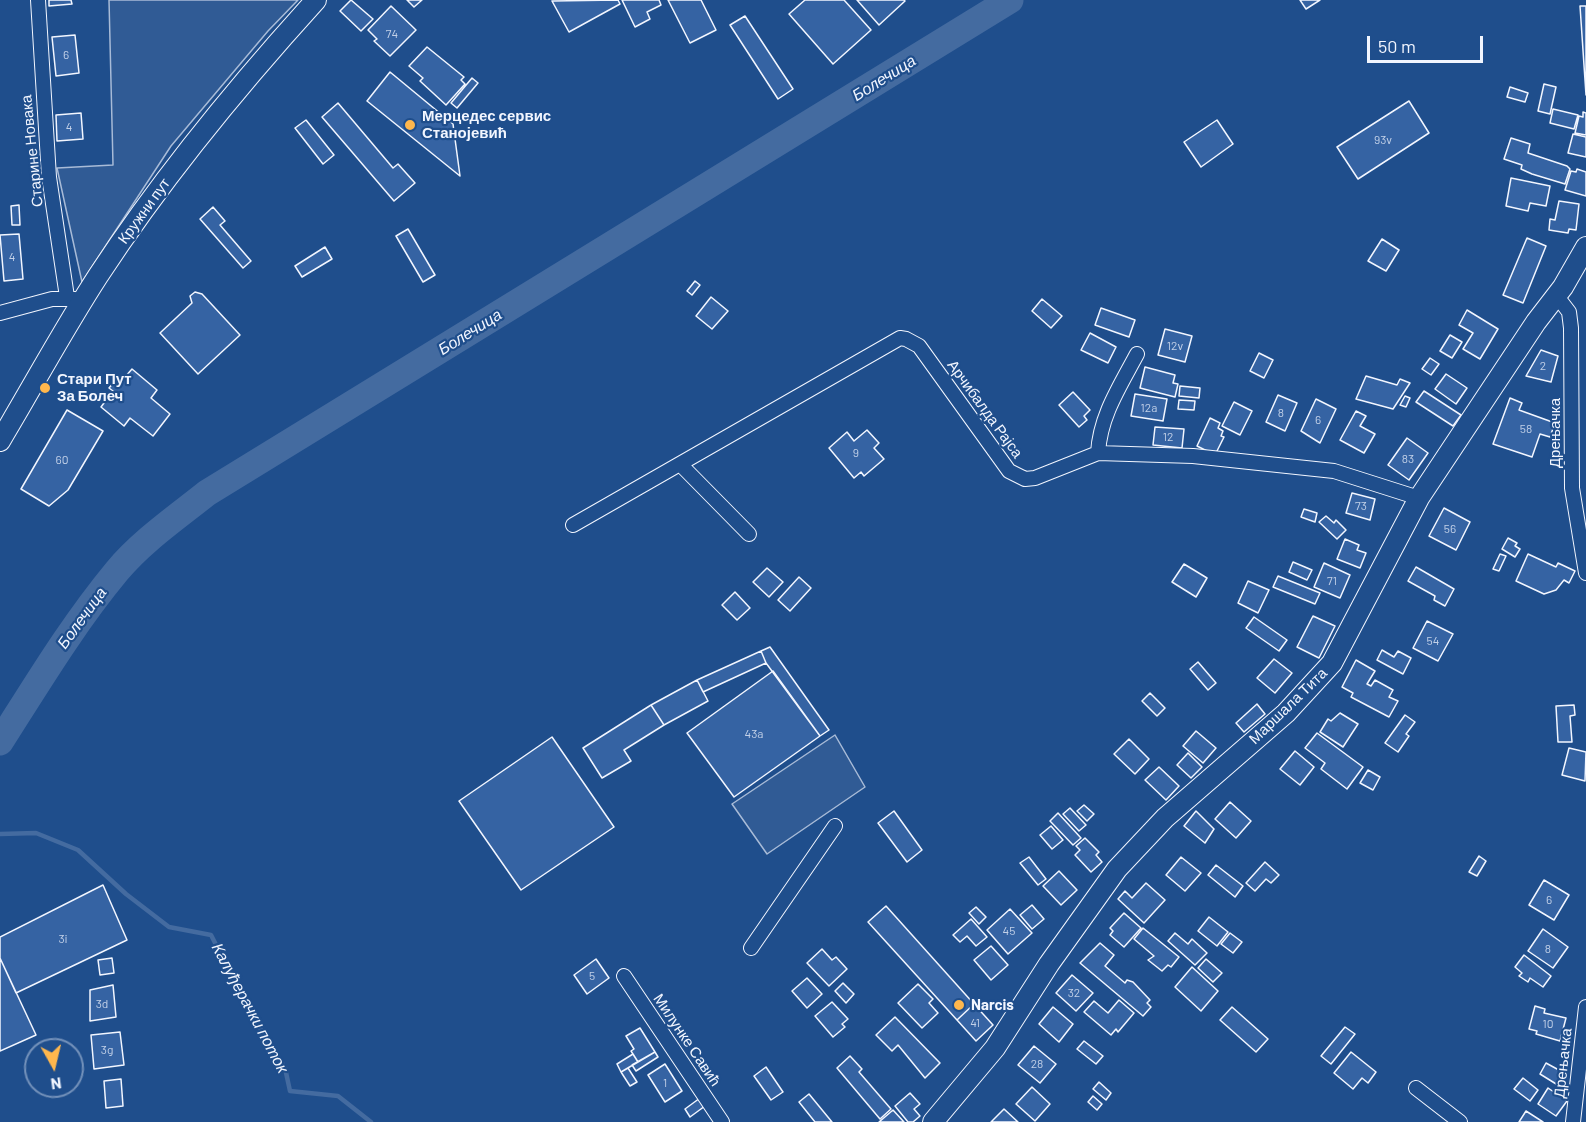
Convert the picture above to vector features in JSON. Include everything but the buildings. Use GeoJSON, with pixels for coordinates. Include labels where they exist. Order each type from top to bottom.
{"type":"FeatureCollection","features":[{"type":"Feature","properties":{"kind":"street","name":"Старине Новака"},"geometry":{"type":"LineString","coordinates":[[38,0],[49,177],[75,299]]}},
{"type":"Feature","properties":{"kind":"street","name":"Кружни пут"},"geometry":{"type":"LineString","coordinates":[[0,441],[75,299],[180,160],[267,54],[316,0]]}},
{"type":"Feature","properties":{"kind":"street","name":"Маршала Тита"},"geometry":{"type":"LineString","coordinates":[[933,1122],[995,1048],[1049,964],[1117,869],[1165,818],[1286,713],[1332,663],[1419,498],[1586,248]]}},
{"type":"Feature","properties":{"kind":"street","name":"Дрењачка"},"geometry":{"type":"LineString","coordinates":[[1556,295],[1569,312],[1571,328],[1572,488],[1586,573]]}},
{"type":"Feature","properties":{"kind":"street"},"geometry":{"type":"LineString","coordinates":[[1,307],[52,298],[75,299]]}},
{"type":"Feature","properties":{"kind":"street","name":"Арчибалда Рајса"},"geometry":{"type":"LineString","coordinates":[[573,525],[900,338],[919,346],[1015,475],[1025,479],[1046,475],[1098,453],[1142,453],[1301,466],[1334,471],[1419,498]]}},
{"type":"Feature","properties":{"kind":"street"},"geometry":{"type":"LineString","coordinates":[[1098,453],[1099,436],[1105,415],[1137,354]]}},
{"type":"Feature","properties":{"kind":"street"},"geometry":{"type":"LineString","coordinates":[[681,465],[749,534]]}},
{"type":"Feature","properties":{"kind":"street"},"geometry":{"type":"LineString","coordinates":[[751,948],[835,826]]}},
{"type":"Feature","properties":{"kind":"street","name":"Милунке Савић"},"geometry":{"type":"LineString","coordinates":[[624,976],[722,1122]]}},
{"type":"Feature","properties":{"kind":"street","name":"Дрењачка"},"geometry":{"type":"LineString","coordinates":[[1573,1122],[1586,1007]]}},
{"type":"Feature","properties":{"kind":"street"},"geometry":{"type":"LineString","coordinates":[[1416,1088],[1460,1122]]}},
{"type":"Feature","properties":{"kind":"shaded area"},"geometry":{"type":"Polygon","coordinates":[[[109,0],[298,0],[268,31],[171,146],[82,282],[57,168],[113,165],[109,0]]]}},
{"type":"Feature","properties":{"kind":"shaded area"},"geometry":{"type":"Polygon","coordinates":[[[835,735],[865,787],[767,854],[732,804],[835,735]]]}},
{"type":"Feature","properties":{"kind":"waterway","name":"Болечица"},"geometry":{"type":"LineString","coordinates":[[0,742],[70,633],[117,571],[149,539],[207,493],[1010,0]]}},
{"type":"Feature","properties":{"kind":"waterway","name":"Калуђерачки поток"},"geometry":{"type":"LineString","coordinates":[[0,834],[36,833],[78,850],[126,894],[169,927],[211,935],[253,1017],[285,1068],[290,1091],[338,1096],[371,1122]]}},
{"type":"Feature","properties":{"kind":"place","name":"Мерцедес сервис Станојевић"},"geometry":{"type":"Point","coordinates":[410,125]}},
{"type":"Feature","properties":{"kind":"place","name":"Стари Пут За Болеч"},"geometry":{"type":"Point","coordinates":[45,388]}},
{"type":"Feature","properties":{"kind":"place","name":"Narcis"},"geometry":{"type":"Point","coordinates":[959,1005]}}]}
